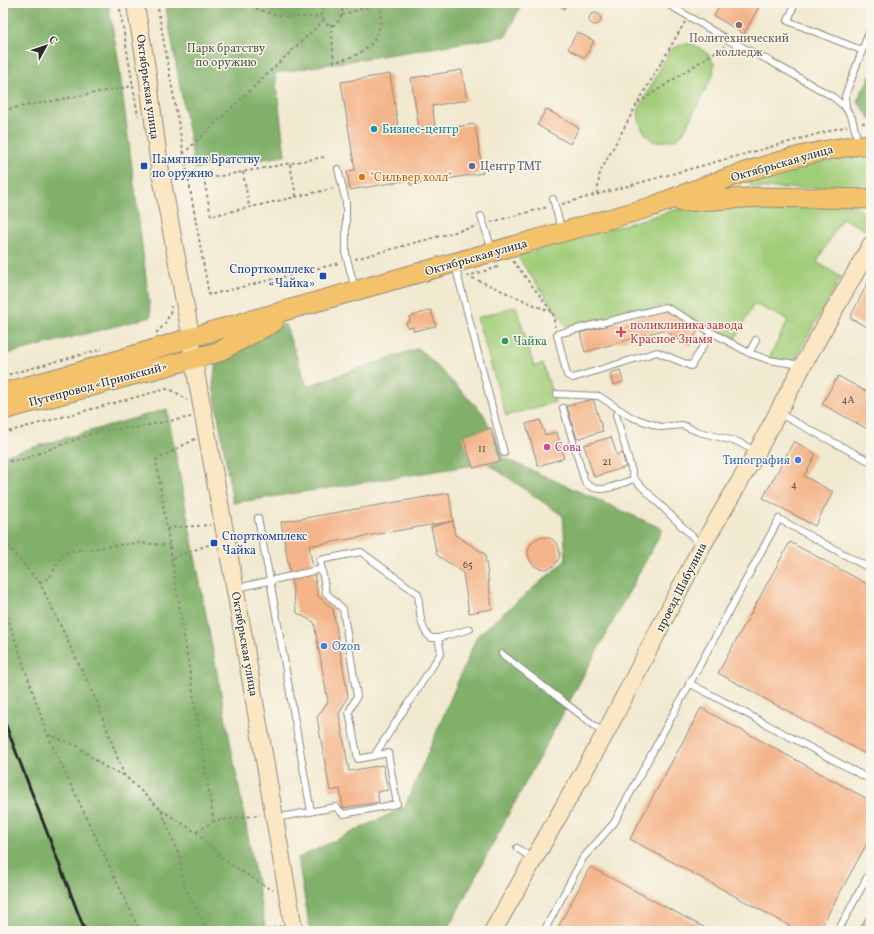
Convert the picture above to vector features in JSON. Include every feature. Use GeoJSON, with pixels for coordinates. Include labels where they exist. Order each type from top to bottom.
{"type":"FeatureCollection","features":[{"type":"Feature","properties":{"kind":"main road","name":"Октябрьская улица"},"geometry":{"type":"LineString","coordinates":[[190,337],[454,263],[497,258],[562,232],[651,207],[709,184],[813,153],[837,147],[865,145]]}},
{"type":"Feature","properties":{"kind":"main road","name":"Октябрьская улица"},"geometry":{"type":"LineString","coordinates":[[651,207],[693,200],[726,198],[867,202]]}},
{"type":"Feature","properties":{"kind":"main road","name":"Октябрьская улица"},"geometry":{"type":"LineString","coordinates":[[193,358],[218,352],[301,306]]}},
{"type":"Feature","properties":{"kind":"main road","name":"Путепровод «Приокский»"},"geometry":{"type":"LineString","coordinates":[[3,393],[76,373],[190,337]]}},
{"type":"Feature","properties":{"kind":"main road","name":"Путепровод «Приокский»"},"geometry":{"type":"LineString","coordinates":[[3,410],[193,358]]}},
{"type":"Feature","properties":{"kind":"street","name":"Октябрьская улица"},"geometry":{"type":"LineString","coordinates":[[135,3],[148,71],[159,163],[294,927]]}},
{"type":"Feature","properties":{"kind":"street","name":"проезд Шабулина"},"geometry":{"type":"LineString","coordinates":[[493,931],[605,734],[702,546],[757,452],[803,365],[871,245]]}},
{"type":"Feature","properties":{"kind":"lane"},"geometry":{"type":"LineString","coordinates":[[666,3],[731,42],[768,60],[834,97],[846,109],[865,145]]}},
{"type":"Feature","properties":{"kind":"lane"},"geometry":{"type":"LineString","coordinates":[[795,3],[788,21],[861,50]]}},
{"type":"Feature","properties":{"kind":"lane"},"geometry":{"type":"LineString","coordinates":[[846,109],[845,96],[861,50],[871,27]]}},
{"type":"Feature","properties":{"kind":"lane"},"geometry":{"type":"LineString","coordinates":[[338,169],[346,202],[346,256],[356,291]]}},
{"type":"Feature","properties":{"kind":"lane"},"geometry":{"type":"LineString","coordinates":[[553,199],[562,232]]}},
{"type":"Feature","properties":{"kind":"lane"},"geometry":{"type":"LineString","coordinates":[[482,216],[497,258]]}},
{"type":"Feature","properties":{"kind":"lane"},"geometry":{"type":"LineString","coordinates":[[454,263],[504,453]]}},
{"type":"Feature","properties":{"kind":"lane"},"geometry":{"type":"LineString","coordinates":[[711,333],[691,366],[657,352],[573,378],[567,375],[557,334],[666,307],[749,353],[769,360],[803,365]]}},
{"type":"Feature","properties":{"kind":"lane"},"geometry":{"type":"LineString","coordinates":[[749,353],[756,340]]}},
{"type":"Feature","properties":{"kind":"lane"},"geometry":{"type":"LineString","coordinates":[[556,394],[599,396],[631,417],[662,427],[682,425],[699,432],[738,442],[757,452]]}},
{"type":"Feature","properties":{"kind":"lane"},"geometry":{"type":"LineString","coordinates":[[563,408],[585,482],[590,488],[600,490],[634,479]]}},
{"type":"Feature","properties":{"kind":"lane"},"geometry":{"type":"LineString","coordinates":[[778,413],[871,462]]}},
{"type":"Feature","properties":{"kind":"lane"},"geometry":{"type":"LineString","coordinates":[[616,415],[634,479],[702,546]]}},
{"type":"Feature","properties":{"kind":"lane"},"geometry":{"type":"LineString","coordinates":[[258,518],[311,812]]}},
{"type":"Feature","properties":{"kind":"lane"},"geometry":{"type":"LineString","coordinates":[[544,931],[583,858],[614,823],[779,519],[871,569]]}},
{"type":"Feature","properties":{"kind":"lane"},"geometry":{"type":"LineString","coordinates":[[275,816],[311,812],[336,807],[344,814],[397,804],[388,753],[358,760],[349,712],[357,696],[343,609],[326,593],[320,560],[361,552],[418,594],[423,628],[426,635],[431,638],[438,638],[470,629]]}},
{"type":"Feature","properties":{"kind":"lane"},"geometry":{"type":"LineString","coordinates":[[235,588],[322,569]]}},
{"type":"Feature","properties":{"kind":"lane"},"geometry":{"type":"LineString","coordinates":[[374,756],[441,653],[438,638]]}},
{"type":"Feature","properties":{"kind":"lane"},"geometry":{"type":"LineString","coordinates":[[502,654],[605,734]]}},
{"type":"Feature","properties":{"kind":"lane"},"geometry":{"type":"LineString","coordinates":[[689,683],[871,780]]}},
{"type":"Feature","properties":{"kind":"lane"},"geometry":{"type":"LineString","coordinates":[[517,848],[533,859]]}},
{"type":"Feature","properties":{"kind":"lane"},"geometry":{"type":"LineString","coordinates":[[838,931],[871,870]]}},
{"type":"Feature","properties":{"kind":"path"},"geometry":{"type":"LineString","coordinates":[[158,3],[183,154],[323,21]]}},
{"type":"Feature","properties":{"kind":"path"},"geometry":{"type":"LineString","coordinates":[[245,3],[262,12],[288,18],[321,16]]}},
{"type":"Feature","properties":{"kind":"path"},"geometry":{"type":"LineString","coordinates":[[327,3],[322,9],[321,16],[323,21],[335,25],[342,15],[343,10],[342,4],[336,3]]}},
{"type":"Feature","properties":{"kind":"path"},"geometry":{"type":"LineString","coordinates":[[331,24],[334,62],[359,55],[370,46],[377,34],[382,19],[380,3],[342,15]]}},
{"type":"Feature","properties":{"kind":"path"},"geometry":{"type":"LineString","coordinates":[[598,194],[600,172],[637,104],[689,16]]}},
{"type":"Feature","properties":{"kind":"path"},"geometry":{"type":"LineString","coordinates":[[637,104],[731,42]]}},
{"type":"Feature","properties":{"kind":"path"},"geometry":{"type":"LineString","coordinates":[[3,110],[133,86]]}},
{"type":"Feature","properties":{"kind":"path"},"geometry":{"type":"LineString","coordinates":[[324,158],[204,179],[211,216],[343,186]]}},
{"type":"Feature","properties":{"kind":"path"},"geometry":{"type":"LineString","coordinates":[[290,164],[296,196]]}},
{"type":"Feature","properties":{"kind":"path"},"geometry":{"type":"LineString","coordinates":[[243,172],[249,207]]}},
{"type":"Feature","properties":{"kind":"path"},"geometry":{"type":"LineString","coordinates":[[497,258],[468,276],[553,313]]}},
{"type":"Feature","properties":{"kind":"path"},"geometry":{"type":"LineString","coordinates":[[508,263],[514,261],[553,313],[557,334]]}},
{"type":"Feature","properties":{"kind":"path"},"geometry":{"type":"LineString","coordinates":[[154,334],[164,326],[171,310],[171,304]]}},
{"type":"Feature","properties":{"kind":"path"},"geometry":{"type":"LineString","coordinates":[[3,376],[109,347]]}},
{"type":"Feature","properties":{"kind":"path"},"geometry":{"type":"LineString","coordinates":[[3,433],[166,389],[183,396],[190,404]]}},
{"type":"Feature","properties":{"kind":"path"},"geometry":{"type":"LineString","coordinates":[[3,462],[21,460],[101,430],[133,428],[192,417],[191,410]]}},
{"type":"Feature","properties":{"kind":"path"},"geometry":{"type":"LineString","coordinates":[[197,446],[196,438],[156,460],[214,821]]}},
{"type":"Feature","properties":{"kind":"path"},"geometry":{"type":"LineString","coordinates":[[167,528],[210,523],[212,531]]}},
{"type":"Feature","properties":{"kind":"path"},"geometry":{"type":"LineString","coordinates":[[172,558],[214,543],[213,537]]}},
{"type":"Feature","properties":{"kind":"path"},"geometry":{"type":"LineString","coordinates":[[3,540],[40,583],[96,700],[124,775]]}},
{"type":"Feature","properties":{"kind":"path"},"geometry":{"type":"LineString","coordinates":[[40,583],[50,577],[64,552],[135,543],[169,545]]}},
{"type":"Feature","properties":{"kind":"path"},"geometry":{"type":"LineString","coordinates":[[3,604],[47,734],[140,931]]}},
{"type":"Feature","properties":{"kind":"path"},"geometry":{"type":"LineString","coordinates":[[47,734],[76,746],[103,766],[124,775],[161,810],[196,832],[224,860],[268,888],[288,891]]}},
{"type":"Feature","properties":{"kind":"path"},"geometry":{"type":"LineString","coordinates":[[161,810],[179,855],[184,886],[205,930],[208,931]]}},
{"type":"Feature","properties":{"kind":"path"},"geometry":{"type":"LineString","coordinates":[[196,832],[214,821],[275,816]]}},
{"type":"Feature","properties":{"kind":"path"},"geometry":{"type":"LineString","coordinates":[[261,931],[294,927]]}},
{"type":"Feature","properties":{"kind":"green space"},"geometry":{"type":"Polygon","coordinates":[[[3,3],[108,3],[118,58],[151,317],[3,355],[3,3]]]}},
{"type":"Feature","properties":{"kind":"green space","name":"Парк братству по оружию"},"geometry":{"type":"Polygon","coordinates":[[[165,3],[522,3],[506,36],[275,73],[285,156],[195,169],[165,3]]]}},
{"type":"Feature","properties":{"kind":"green space"},"geometry":{"type":"Polygon","coordinates":[[[683,44],[692,44],[708,54],[714,64],[713,75],[683,133],[675,140],[654,142],[642,129],[638,111],[670,50],[683,44]]]}},
{"type":"Feature","properties":{"kind":"green space"},"geometry":{"type":"Polygon","coordinates":[[[871,74],[871,120],[857,101],[871,74]]]}},
{"type":"Feature","properties":{"kind":"green space"},"geometry":{"type":"Polygon","coordinates":[[[871,152],[871,192],[823,188],[752,188],[750,185],[751,180],[818,158],[871,152]]]}},
{"type":"Feature","properties":{"kind":"green space"},"geometry":{"type":"Polygon","coordinates":[[[855,204],[868,217],[865,230],[842,218],[817,262],[841,277],[793,363],[769,358],[788,320],[754,304],[734,341],[668,305],[566,326],[517,256],[685,207],[855,204]]]}},
{"type":"Feature","properties":{"kind":"green space","name":"Чайка"},"geometry":{"type":"Polygon","coordinates":[[[516,306],[534,366],[543,364],[555,402],[506,416],[477,318],[516,306]]]}},
{"type":"Feature","properties":{"kind":"green space"},"geometry":{"type":"Polygon","coordinates":[[[285,324],[307,386],[419,348],[483,413],[504,458],[663,529],[509,813],[447,931],[310,931],[298,858],[405,807],[477,636],[566,560],[563,516],[487,463],[233,503],[213,385],[216,361],[285,324]]]}},
{"type":"Feature","properties":{"kind":"green space"},"geometry":{"type":"Polygon","coordinates":[[[167,409],[266,931],[3,931],[3,456],[167,409]]]}},
{"type":"Feature","properties":{"kind":"building"},"geometry":{"type":"Polygon","coordinates":[[[555,3],[567,3],[564,9],[555,3]]]}},
{"type":"Feature","properties":{"kind":"building","name":"Политехнический колледж"},"geometry":{"type":"Polygon","coordinates":[[[721,3],[761,3],[744,34],[714,16],[721,3]]]}},
{"type":"Feature","properties":{"kind":"building"},"geometry":{"type":"Polygon","coordinates":[[[595,13],[599,15],[601,19],[599,23],[595,25],[591,23],[589,19],[591,15],[595,13]]]}},
{"type":"Feature","properties":{"kind":"building"},"geometry":{"type":"Polygon","coordinates":[[[577,32],[594,41],[585,58],[568,49],[577,32]]]}},
{"type":"Feature","properties":{"kind":"building","name":"Бизнес-центр"},"geometry":{"type":"Polygon","coordinates":[[[462,70],[467,100],[432,106],[436,130],[475,124],[483,173],[410,185],[410,180],[350,190],[347,171],[355,170],[341,82],[390,74],[399,131],[419,128],[411,78],[462,70]]]}},
{"type":"Feature","properties":{"kind":"building"},"geometry":{"type":"Polygon","coordinates":[[[546,109],[579,128],[570,144],[537,125],[546,109]]]}},
{"type":"Feature","properties":{"kind":"building"},"geometry":{"type":"Polygon","coordinates":[[[871,276],[871,329],[850,318],[871,276]]]}},
{"type":"Feature","properties":{"kind":"building","name":"поликлиника завода Красное Знамя"},"geometry":{"type":"Polygon","coordinates":[[[665,309],[699,328],[690,346],[663,330],[585,352],[580,333],[665,309]]]}},
{"type":"Feature","properties":{"kind":"building"},"geometry":{"type":"Polygon","coordinates":[[[431,310],[436,326],[414,331],[412,327],[408,328],[406,323],[410,321],[409,317],[431,310]]]}},
{"type":"Feature","properties":{"kind":"building"},"geometry":{"type":"Polygon","coordinates":[[[620,370],[623,382],[613,385],[610,373],[620,370]]]}},
{"type":"Feature","properties":{"kind":"building"},"geometry":{"type":"Polygon","coordinates":[[[838,376],[871,394],[871,431],[822,404],[838,376]]]}},
{"type":"Feature","properties":{"kind":"building"},"geometry":{"type":"Polygon","coordinates":[[[593,399],[603,431],[577,439],[567,406],[593,399]]]}},
{"type":"Feature","properties":{"kind":"building","name":"Сова"},"geometry":{"type":"Polygon","coordinates":[[[540,420],[545,435],[557,432],[564,458],[538,466],[526,424],[540,420]]]}},
{"type":"Feature","properties":{"kind":"building"},"geometry":{"type":"Polygon","coordinates":[[[491,428],[500,461],[473,468],[463,436],[491,428]]]}},
{"type":"Feature","properties":{"kind":"building"},"geometry":{"type":"Polygon","coordinates":[[[611,437],[617,455],[622,453],[626,467],[594,477],[584,445],[611,437]]]}},
{"type":"Feature","properties":{"kind":"building"},"geometry":{"type":"Polygon","coordinates":[[[794,441],[816,454],[804,476],[833,492],[815,526],[763,498],[794,441]]]}},
{"type":"Feature","properties":{"kind":"building"},"geometry":{"type":"Polygon","coordinates":[[[449,493],[453,521],[309,546],[318,596],[333,609],[348,696],[339,714],[349,771],[383,765],[388,790],[377,792],[379,802],[343,808],[340,789],[330,791],[317,717],[328,702],[314,622],[297,613],[281,522],[449,493]]]}},
{"type":"Feature","properties":{"kind":"building"},"geometry":{"type":"Polygon","coordinates":[[[453,521],[455,535],[485,554],[492,609],[469,613],[463,573],[437,555],[431,527],[453,521]]]}},
{"type":"Feature","properties":{"kind":"building"},"geometry":{"type":"Polygon","coordinates":[[[541,537],[547,537],[556,541],[560,553],[556,565],[547,569],[541,569],[532,565],[528,556],[528,550],[532,541],[541,537]]]}},
{"type":"Feature","properties":{"kind":"building"},"geometry":{"type":"Polygon","coordinates":[[[790,542],[871,586],[871,757],[718,673],[790,542]]]}},
{"type":"Feature","properties":{"kind":"building"},"geometry":{"type":"Polygon","coordinates":[[[701,708],[871,801],[871,836],[819,931],[799,931],[630,839],[701,708]]]}},
{"type":"Feature","properties":{"kind":"building"},"geometry":{"type":"Polygon","coordinates":[[[590,867],[711,931],[556,931],[590,867]]]}},
{"type":"Feature","properties":{"kind":"building"},"geometry":{"type":"Polygon","coordinates":[[[871,910],[871,931],[858,931],[871,910]]]}},
{"type":"Feature","properties":{"kind":"railway"},"geometry":{"type":"LineString","coordinates":[[3,718],[85,931]]}},
{"type":"Feature","properties":{"kind":"place","name":"Политехнический колледж"},"geometry":{"type":"Point","coordinates":[739,25]}},
{"type":"Feature","properties":{"kind":"place","name":"Бизнес-центр"},"geometry":{"type":"Point","coordinates":[374,129]}},
{"type":"Feature","properties":{"kind":"place","name":"Памятник Братству по оружию"},"geometry":{"type":"Point","coordinates":[144,166]}},
{"type":"Feature","properties":{"kind":"place","name":"Центр ТМТ"},"geometry":{"type":"Point","coordinates":[472,166]}},
{"type":"Feature","properties":{"kind":"place","name":"\"Сильвер холл\""},"geometry":{"type":"Point","coordinates":[362,177]}},
{"type":"Feature","properties":{"kind":"place","name":"Спорткомплекс «Чайка»"},"geometry":{"type":"Point","coordinates":[323,276]}},
{"type":"Feature","properties":{"kind":"place","name":"поликлиника завода Красное Знамя"},"geometry":{"type":"Point","coordinates":[621,332]}},
{"type":"Feature","properties":{"kind":"place","name":"Чайка"},"geometry":{"type":"Point","coordinates":[505,341]}},
{"type":"Feature","properties":{"kind":"place","name":"Сова"},"geometry":{"type":"Point","coordinates":[547,447]}},
{"type":"Feature","properties":{"kind":"place","name":"Типография"},"geometry":{"type":"Point","coordinates":[798,460]}},
{"type":"Feature","properties":{"kind":"place","name":"Спорткомплекс Чайка"},"geometry":{"type":"Point","coordinates":[214,543]}},
{"type":"Feature","properties":{"kind":"place","name":"Ozon"},"geometry":{"type":"Point","coordinates":[324,646]}}]}
